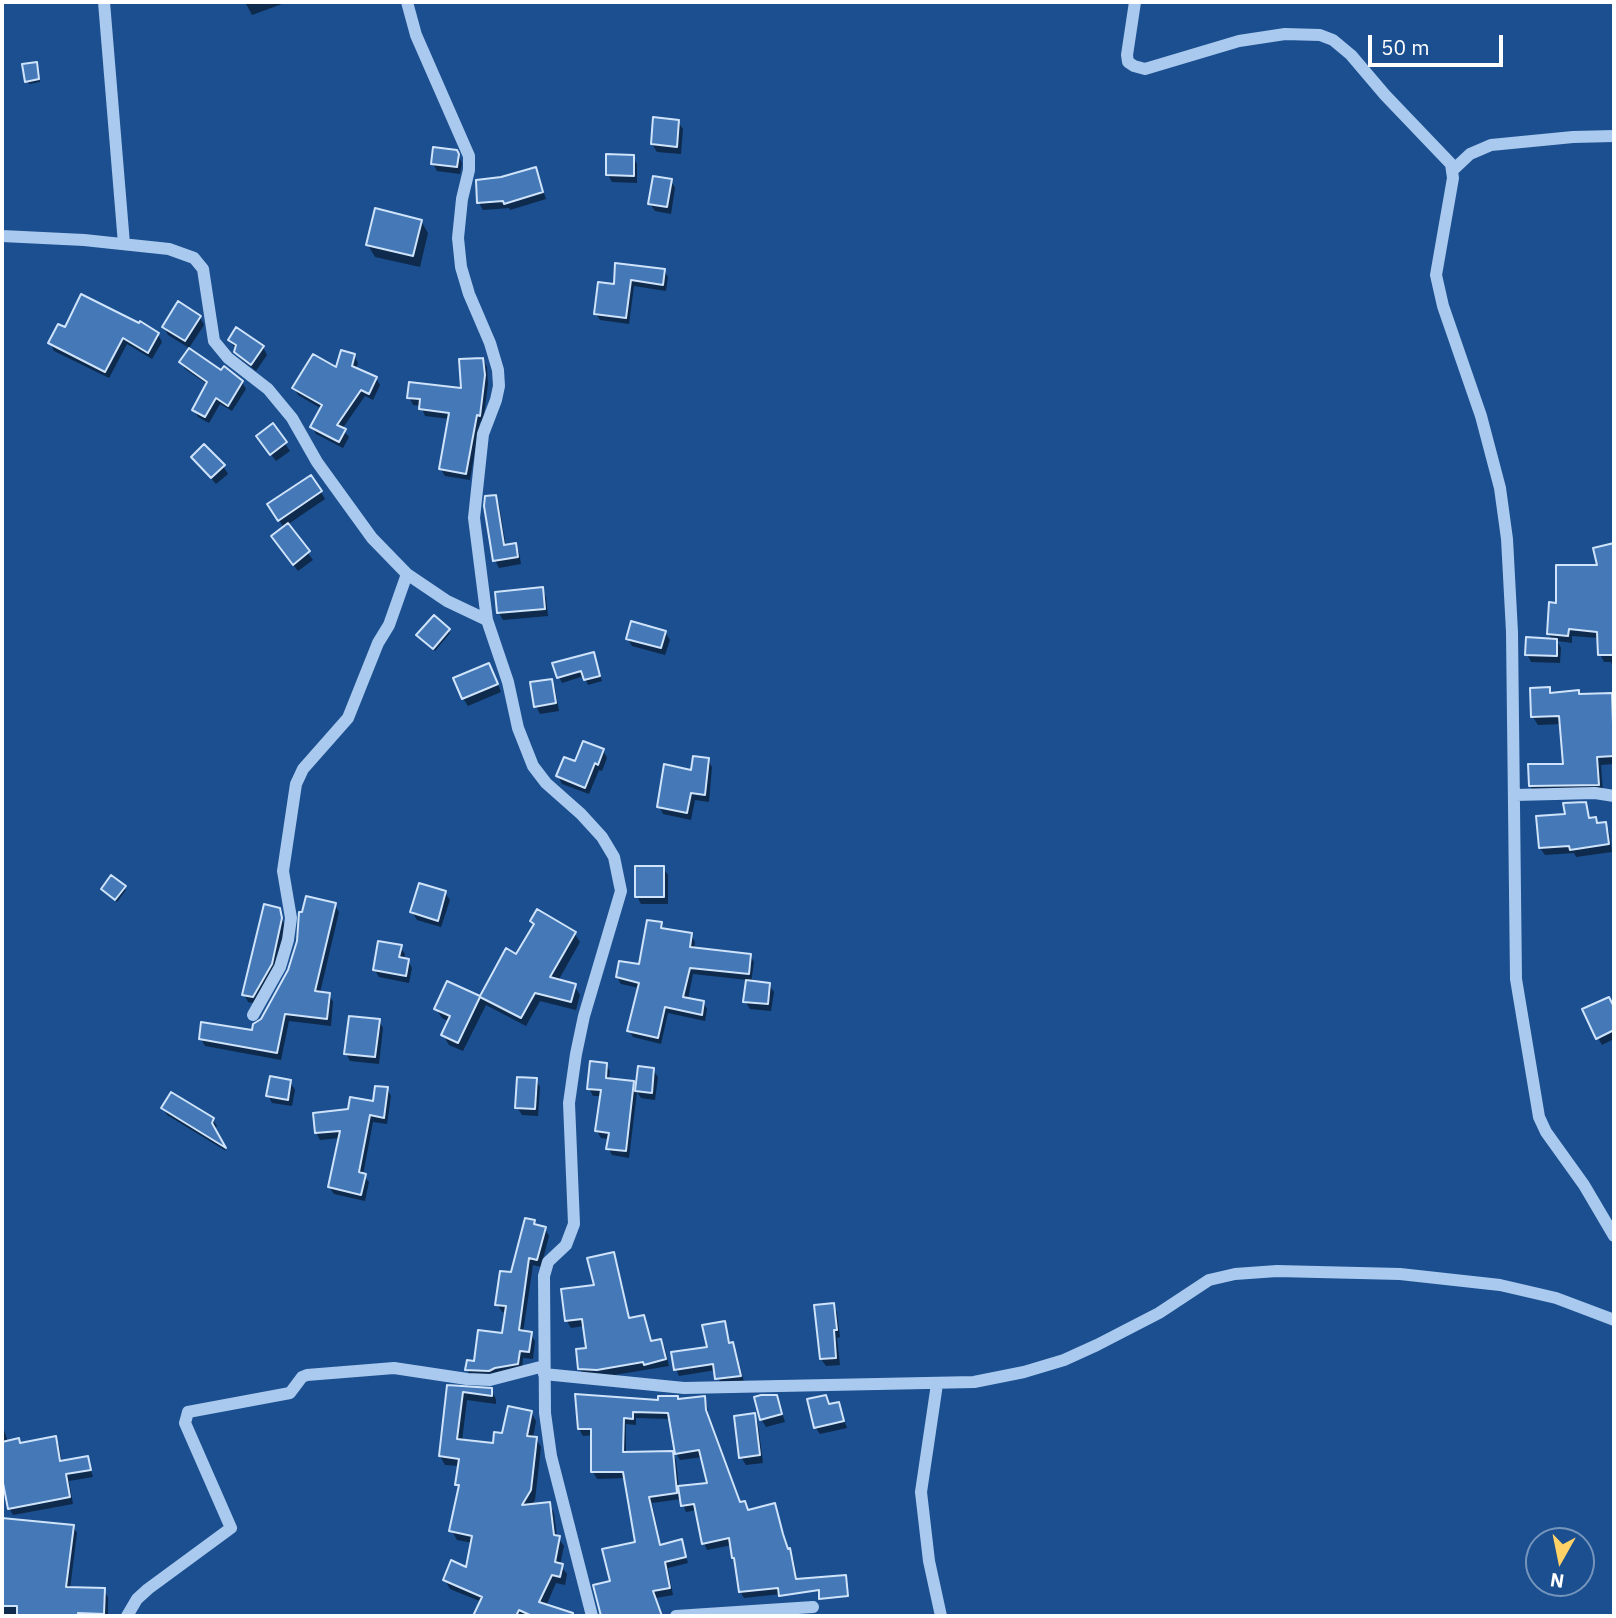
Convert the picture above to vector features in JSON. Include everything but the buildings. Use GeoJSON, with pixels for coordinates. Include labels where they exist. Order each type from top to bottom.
{"type":"FeatureCollection","features":[{"type":"Feature","properties":{"kind":"street"},"geometry":{"type":"LineString","coordinates":[[104,2],[124,244]]}},
{"type":"Feature","properties":{"kind":"street"},"geometry":{"type":"LineString","coordinates":[[407,2],[416,35],[469,156],[458,238],[461,267],[498,370],[496,400],[483,434],[474,518],[487,620],[508,682],[518,728],[533,766],[546,783],[602,837],[614,857],[621,891],[584,1016],[569,1102],[574,1224],[566,1245],[548,1262],[545,1271],[545,1413],[556,1484],[592,1616]]}},
{"type":"Feature","properties":{"kind":"street"},"geometry":{"type":"LineString","coordinates":[[1135,2],[1126,59],[1131,65],[1139,68],[1175,61],[1239,41],[1285,34],[1320,35],[1333,40],[1351,55],[1451,164],[1453,170],[1436,275],[1443,306],[1477,404],[1500,488],[1507,538],[1512,632],[1516,979],[1537,1108],[1546,1132],[1584,1185],[1614,1237]]}},
{"type":"Feature","properties":{"kind":"street"},"geometry":{"type":"LineString","coordinates":[[1453,170],[1469,155],[1490,145],[1614,136]]}},
{"type":"Feature","properties":{"kind":"street"},"geometry":{"type":"LineString","coordinates":[[2,236],[169,249],[194,258],[200,264],[205,282],[211,332],[219,349],[268,389],[292,418],[317,462],[372,538],[407,574],[447,601],[487,620]]}},
{"type":"Feature","properties":{"kind":"street"},"geometry":{"type":"LineString","coordinates":[[253,1015],[280,967],[288,940],[291,918],[283,871],[296,784],[303,769],[348,718],[378,643],[389,625],[407,574]]}},
{"type":"Feature","properties":{"kind":"street"},"geometry":{"type":"LineString","coordinates":[[1515,795],[1595,793],[1614,796]]}},
{"type":"Feature","properties":{"kind":"street"},"geometry":{"type":"LineString","coordinates":[[127,1616],[137,1599],[148,1589],[231,1528],[185,1423],[188,1412],[290,1393],[306,1375],[388,1368],[490,1380],[544,1370],[684,1388],[974,1382],[1024,1372],[1064,1360],[1159,1313],[1209,1280],[1235,1274],[1302,1272],[1449,1278],[1500,1285],[1556,1298],[1614,1320]]}},
{"type":"Feature","properties":{"kind":"street"},"geometry":{"type":"LineString","coordinates":[[937,1384],[921,1492],[929,1561],[941,1616]]}},
{"type":"Feature","properties":{"kind":"street"},"geometry":{"type":"LineString","coordinates":[[676,1616],[814,1607]]}}]}
